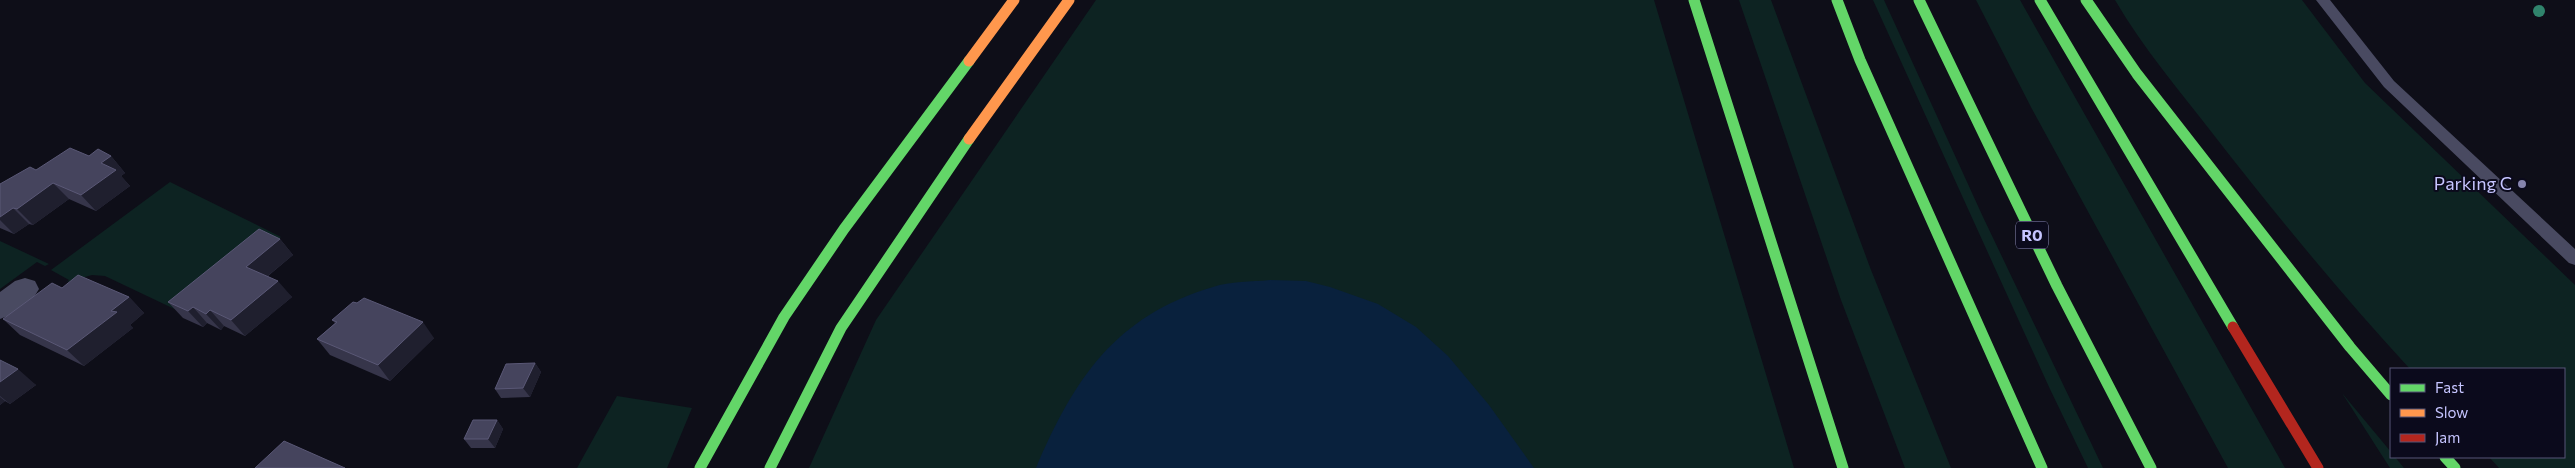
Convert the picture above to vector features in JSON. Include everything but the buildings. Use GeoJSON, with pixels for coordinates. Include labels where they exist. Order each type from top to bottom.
{"type":"FeatureCollection","features":[{"type":"Feature","properties":{"kind":"highway"},"geometry":{"type":"LineString","coordinates":[[700,468],[784,317],[844,229],[1014,0]]}},
{"type":"Feature","properties":{"kind":"highway"},"geometry":{"type":"LineString","coordinates":[[770,468],[851,312],[949,166],[1069,0]]}},
{"type":"Feature","properties":{"kind":"highway"},"geometry":{"type":"LineString","coordinates":[[1694,0],[1844,468]]}},
{"type":"Feature","properties":{"kind":"highway"},"geometry":{"type":"LineString","coordinates":[[1837,0],[1860,60],[2042,468]]}},
{"type":"Feature","properties":{"kind":"highway","name":"R0"},"geometry":{"type":"LineString","coordinates":[[1919,0],[2057,286],[2151,468]]}},
{"type":"Feature","properties":{"kind":"highway"},"geometry":{"type":"LineString","coordinates":[[2040,0],[2183,245],[2318,468]]}},
{"type":"Feature","properties":{"kind":"highway"},"geometry":{"type":"LineString","coordinates":[[2086,0],[2137,74],[2350,347],[2390,394]]}},
{"type":"Feature","properties":{"kind":"highway"},"geometry":{"type":"LineString","coordinates":[[2446,458],[2455,468]]}},
{"type":"Feature","properties":{"kind":"street"},"geometry":{"type":"LineString","coordinates":[[0,308],[25,289]]}},
{"type":"Feature","properties":{"kind":"lane"},"geometry":{"type":"LineString","coordinates":[[2323,0],[2389,84],[2575,259]]}},
{"type":"Feature","properties":{"kind":"green space"},"geometry":{"type":"Polygon","coordinates":[[[1096,0],[1654,0],[1794,468],[809,468],[876,320],[1096,0]]]}},
{"type":"Feature","properties":{"kind":"green space"},"geometry":{"type":"Polygon","coordinates":[[[1739,0],[1771,0],[1871,270],[1951,468],[1905,468],[1841,300],[1739,0]]]}},
{"type":"Feature","properties":{"kind":"green space"},"geometry":{"type":"Polygon","coordinates":[[[1873,0],[1884,0],[1983,217],[2103,468],[2088,468],[2049,387],[1873,0]]]}},
{"type":"Feature","properties":{"kind":"green space"},"geometry":{"type":"Polygon","coordinates":[[[1976,0],[2020,0],[2285,468],[2228,468],[2032,109],[1976,0]]]}},
{"type":"Feature","properties":{"kind":"green space"},"geometry":{"type":"Polygon","coordinates":[[[2115,0],[2302,0],[2365,83],[2575,285],[2575,468],[2499,468],[2490,458],[2565,458],[2565,368],[2409,368],[2309,254],[2162,68],[2115,0]]]}},
{"type":"Feature","properties":{"kind":"green space"},"geometry":{"type":"Polygon","coordinates":[[[170,182],[281,237],[185,314],[105,276],[92,275],[67,282],[69,280],[51,270],[170,182]]]}},
{"type":"Feature","properties":{"kind":"green space"},"geometry":{"type":"Polygon","coordinates":[[[0,241],[49,264],[45,266],[37,262],[0,289],[0,241]]]}},
{"type":"Feature","properties":{"kind":"green space"},"geometry":{"type":"Polygon","coordinates":[[[2342,393],[2390,451],[2390,458],[2396,458],[2404,468],[2390,468],[2342,393]]]}},
{"type":"Feature","properties":{"kind":"green space"},"geometry":{"type":"Polygon","coordinates":[[[617,396],[692,408],[667,468],[577,468],[617,396]]]}},
{"type":"Feature","properties":{"kind":"water"},"geometry":{"type":"Polygon","coordinates":[[[1270,280],[1306,281],[1330,287],[1378,304],[1416,327],[1448,356],[1489,405],[1534,468],[1036,468],[1050,436],[1083,379],[1102,355],[1124,334],[1149,315],[1179,299],[1220,285],[1270,280]]]}},
{"type":"Feature","properties":{"kind":"traffic: fast"},"geometry":{"type":"LineString","coordinates":[[1694,0],[1843,468]]}},
{"type":"Feature","properties":{"kind":"traffic: fast"},"geometry":{"type":"LineString","coordinates":[[1837,0],[1860,60],[2042,468]]}},
{"type":"Feature","properties":{"kind":"traffic: fast"},"geometry":{"type":"LineString","coordinates":[[1919,0],[2057,286],[2151,468]]}},
{"type":"Feature","properties":{"kind":"traffic: fast"},"geometry":{"type":"LineString","coordinates":[[2040,0],[2233,327]]}},
{"type":"Feature","properties":{"kind":"traffic: fast"},"geometry":{"type":"LineString","coordinates":[[2086,0],[2137,74],[2350,347],[2390,394]]}},
{"type":"Feature","properties":{"kind":"traffic: fast"},"geometry":{"type":"LineString","coordinates":[[700,468],[784,317],[844,229],[969,61]]}},
{"type":"Feature","properties":{"kind":"traffic: fast"},"geometry":{"type":"LineString","coordinates":[[770,468],[841,328],[969,139]]}},
{"type":"Feature","properties":{"kind":"traffic: fast"},"geometry":{"type":"LineString","coordinates":[[2446,458],[2455,468]]}},
{"type":"Feature","properties":{"kind":"traffic: slow"},"geometry":{"type":"LineString","coordinates":[[969,61],[1014,0]]}},
{"type":"Feature","properties":{"kind":"traffic: slow"},"geometry":{"type":"LineString","coordinates":[[969,139],[1069,0]]}},
{"type":"Feature","properties":{"kind":"traffic: jam"},"geometry":{"type":"LineString","coordinates":[[2233,327],[2318,468]]}},
{"type":"Feature","properties":{"kind":"place","name":"Parking C"},"geometry":{"type":"Point","coordinates":[2522,184]}}]}
